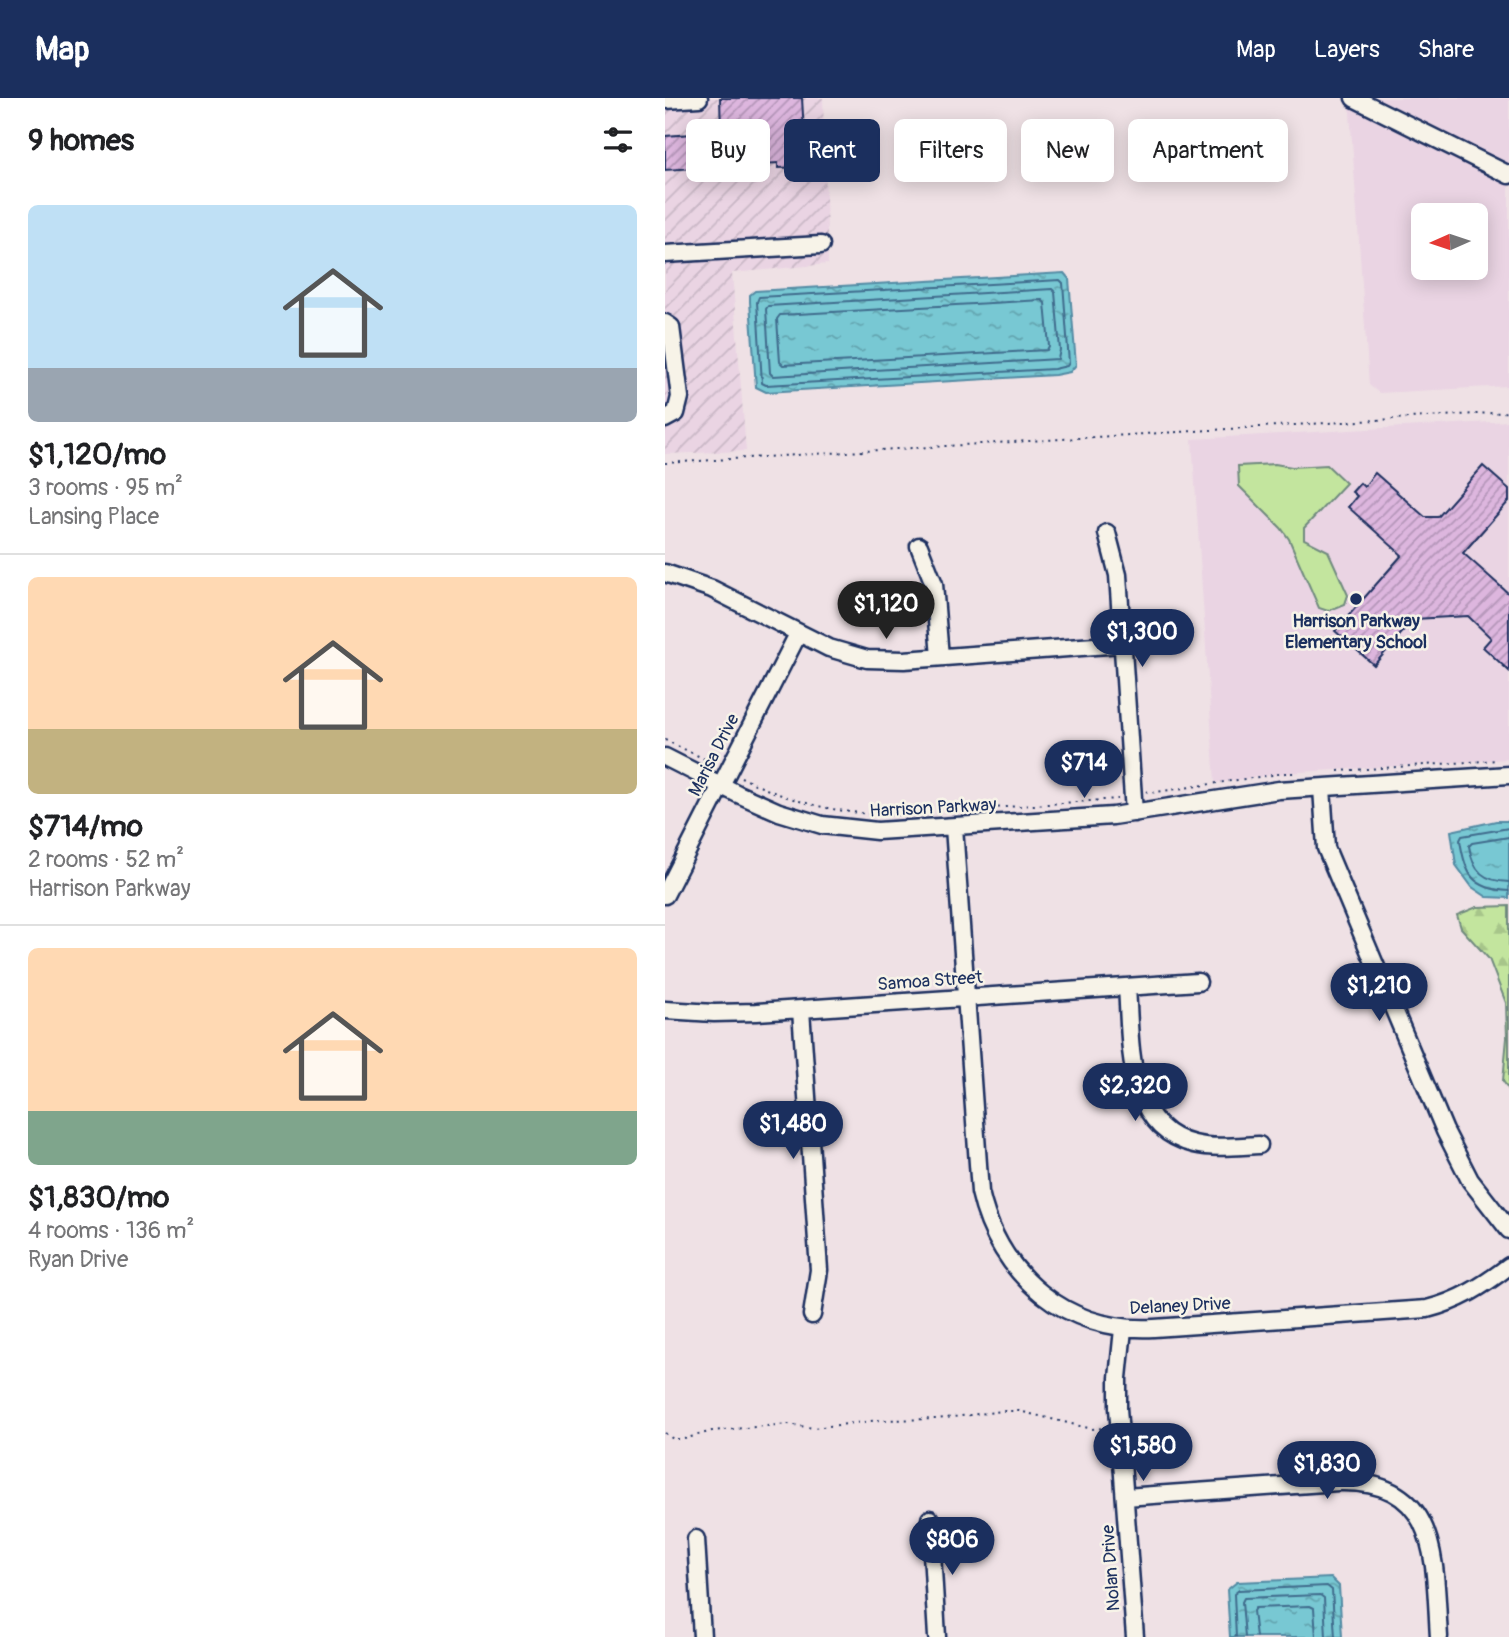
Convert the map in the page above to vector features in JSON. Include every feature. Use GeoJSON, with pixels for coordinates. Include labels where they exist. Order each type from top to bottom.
{"type":"FeatureCollection","features":[{"type":"Feature","properties":{"kind":"street"},"geometry":{"type":"LineString","coordinates":[[665,100],[699,98]]}},
{"type":"Feature","properties":{"kind":"street"},"geometry":{"type":"LineString","coordinates":[[1354,98],[1509,175]]}},
{"type":"Feature","properties":{"kind":"street"},"geometry":{"type":"LineString","coordinates":[[665,254],[821,245]]}},
{"type":"Feature","properties":{"kind":"street"},"geometry":{"type":"LineString","coordinates":[[665,323],[671,327],[680,397],[676,414],[665,419]]}},
{"type":"Feature","properties":{"kind":"street"},"geometry":{"type":"LineString","coordinates":[[1107,533],[1116,563],[1134,813]]}},
{"type":"Feature","properties":{"kind":"street"},"geometry":{"type":"LineString","coordinates":[[919,547],[934,583],[940,657]]}},
{"type":"Feature","properties":{"kind":"street"},"geometry":{"type":"LineString","coordinates":[[665,573],[719,592],[829,648],[867,659],[890,660],[1122,644]]}},
{"type":"Feature","properties":{"kind":"street","name":"Marisa Drive"},"geometry":{"type":"LineString","coordinates":[[665,895],[797,634]]}},
{"type":"Feature","properties":{"kind":"street","name":"Harrison Parkway"},"geometry":{"type":"LineString","coordinates":[[665,757],[759,804],[822,825],[877,831],[1134,813],[1279,790],[1509,775]]}},
{"type":"Feature","properties":{"kind":"street"},"geometry":{"type":"LineString","coordinates":[[1322,788],[1325,839],[1329,856],[1445,1131],[1469,1180],[1509,1230]]}},
{"type":"Feature","properties":{"kind":"street","name":"Delaney Drive"},"geometry":{"type":"LineString","coordinates":[[954,827],[978,1178],[983,1207],[1011,1264],[1043,1295],[1082,1318],[1123,1329],[1427,1309],[1473,1292],[1509,1266]]}},
{"type":"Feature","properties":{"kind":"street","name":"Samoa Street"},"geometry":{"type":"LineString","coordinates":[[665,1010],[737,1013],[801,1010],[1199,982]]}},
{"type":"Feature","properties":{"kind":"street"},"geometry":{"type":"LineString","coordinates":[[1127,986],[1135,1079],[1142,1099],[1154,1119],[1190,1144],[1211,1147],[1259,1145]]}},
{"type":"Feature","properties":{"kind":"street"},"geometry":{"type":"LineString","coordinates":[[801,1010],[819,1270],[812,1315]]}},
{"type":"Feature","properties":{"kind":"street","name":"Nolan Drive"},"geometry":{"type":"LineString","coordinates":[[1123,1329],[1118,1378],[1135,1637]]}},
{"type":"Feature","properties":{"kind":"street"},"geometry":{"type":"LineString","coordinates":[[1125,1497],[1339,1482],[1372,1483],[1384,1488],[1407,1502],[1420,1518],[1430,1538],[1434,1556],[1439,1637]]}},
{"type":"Feature","properties":{"kind":"street"},"geometry":{"type":"LineString","coordinates":[[930,1519],[937,1637]]}},
{"type":"Feature","properties":{"kind":"street"},"geometry":{"type":"LineString","coordinates":[[696,1539],[702,1637]]}},
{"type":"Feature","properties":{"kind":"path"},"geometry":{"type":"LineString","coordinates":[[665,463],[1509,412]]}},
{"type":"Feature","properties":{"kind":"path"},"geometry":{"type":"LineString","coordinates":[[665,740],[764,789],[808,804],[862,813],[902,814]]}},
{"type":"Feature","properties":{"kind":"path"},"geometry":{"type":"LineString","coordinates":[[1338,771],[1498,760]]}},
{"type":"Feature","properties":{"kind":"path"},"geometry":{"type":"LineString","coordinates":[[948,811],[1120,799],[1145,791],[1150,793],[1285,772],[1297,774]]}},
{"type":"Feature","properties":{"kind":"path"},"geometry":{"type":"LineString","coordinates":[[665,1433],[673,1440],[712,1431],[788,1424],[813,1428],[880,1420],[937,1419],[1019,1411],[1092,1429],[1120,1427]]}},
{"type":"Feature","properties":{"kind":"shaded area"},"geometry":{"type":"Polygon","coordinates":[[[665,98],[823,98],[824,119],[784,119],[784,182],[826,182],[828,264],[732,273],[746,451],[665,454],[665,98]]]}},
{"type":"Feature","properties":{"kind":"shaded area"},"geometry":{"type":"Polygon","coordinates":[[[1349,98],[1509,98],[1509,386],[1379,393],[1369,385],[1349,98]]]}},
{"type":"Feature","properties":{"kind":"shaded area","name":"Harrison Parkway Elementary School"},"geometry":{"type":"Polygon","coordinates":[[[1509,421],[1509,759],[1285,773],[1215,783],[1192,439],[1509,421]]]}},
{"type":"Feature","properties":{"kind":"green space"},"geometry":{"type":"Polygon","coordinates":[[[1275,464],[1292,467],[1327,465],[1346,483],[1304,528],[1304,539],[1328,551],[1348,595],[1345,604],[1328,611],[1319,608],[1289,539],[1239,486],[1238,466],[1275,464]]]}},
{"type":"Feature","properties":{"kind":"green space"},"geometry":{"type":"Polygon","coordinates":[[[1509,906],[1509,1090],[1503,1081],[1507,1038],[1506,1003],[1489,959],[1461,928],[1457,915],[1477,907],[1509,906]]]}},
{"type":"Feature","properties":{"kind":"water"},"geometry":{"type":"Polygon","coordinates":[[[1064,273],[1069,279],[1076,365],[1070,372],[766,392],[756,387],[750,302],[750,295],[755,291],[1064,273]]]}},
{"type":"Feature","properties":{"kind":"water"},"geometry":{"type":"Polygon","coordinates":[[[1496,821],[1509,821],[1509,898],[1487,897],[1472,887],[1456,865],[1451,831],[1496,821]]]}},
{"type":"Feature","properties":{"kind":"water"},"geometry":{"type":"Polygon","coordinates":[[[1331,1578],[1339,1586],[1342,1637],[1230,1637],[1227,1590],[1237,1582],[1331,1578]]]}},
{"type":"Feature","properties":{"kind":"building"},"geometry":{"type":"Polygon","coordinates":[[[720,98],[802,98],[803,119],[784,119],[784,168],[778,168],[778,163],[770,163],[770,119],[721,119],[720,98]]]}},
{"type":"Feature","properties":{"kind":"building"},"geometry":{"type":"Polygon","coordinates":[[[686,134],[686,169],[665,170],[665,136],[686,134]]]}},
{"type":"Feature","properties":{"kind":"building"},"geometry":{"type":"Polygon","coordinates":[[[1483,466],[1509,489],[1509,501],[1463,553],[1509,594],[1509,671],[1483,647],[1491,638],[1468,616],[1414,619],[1374,665],[1335,631],[1402,555],[1348,507],[1357,496],[1352,492],[1360,483],[1364,487],[1375,473],[1425,517],[1438,517],[1483,466]]]}},
{"type":"Feature","properties":{"kind":"place","name":"Harrison Parkway Elementary School"},"geometry":{"type":"Point","coordinates":[1356,599]}}]}
